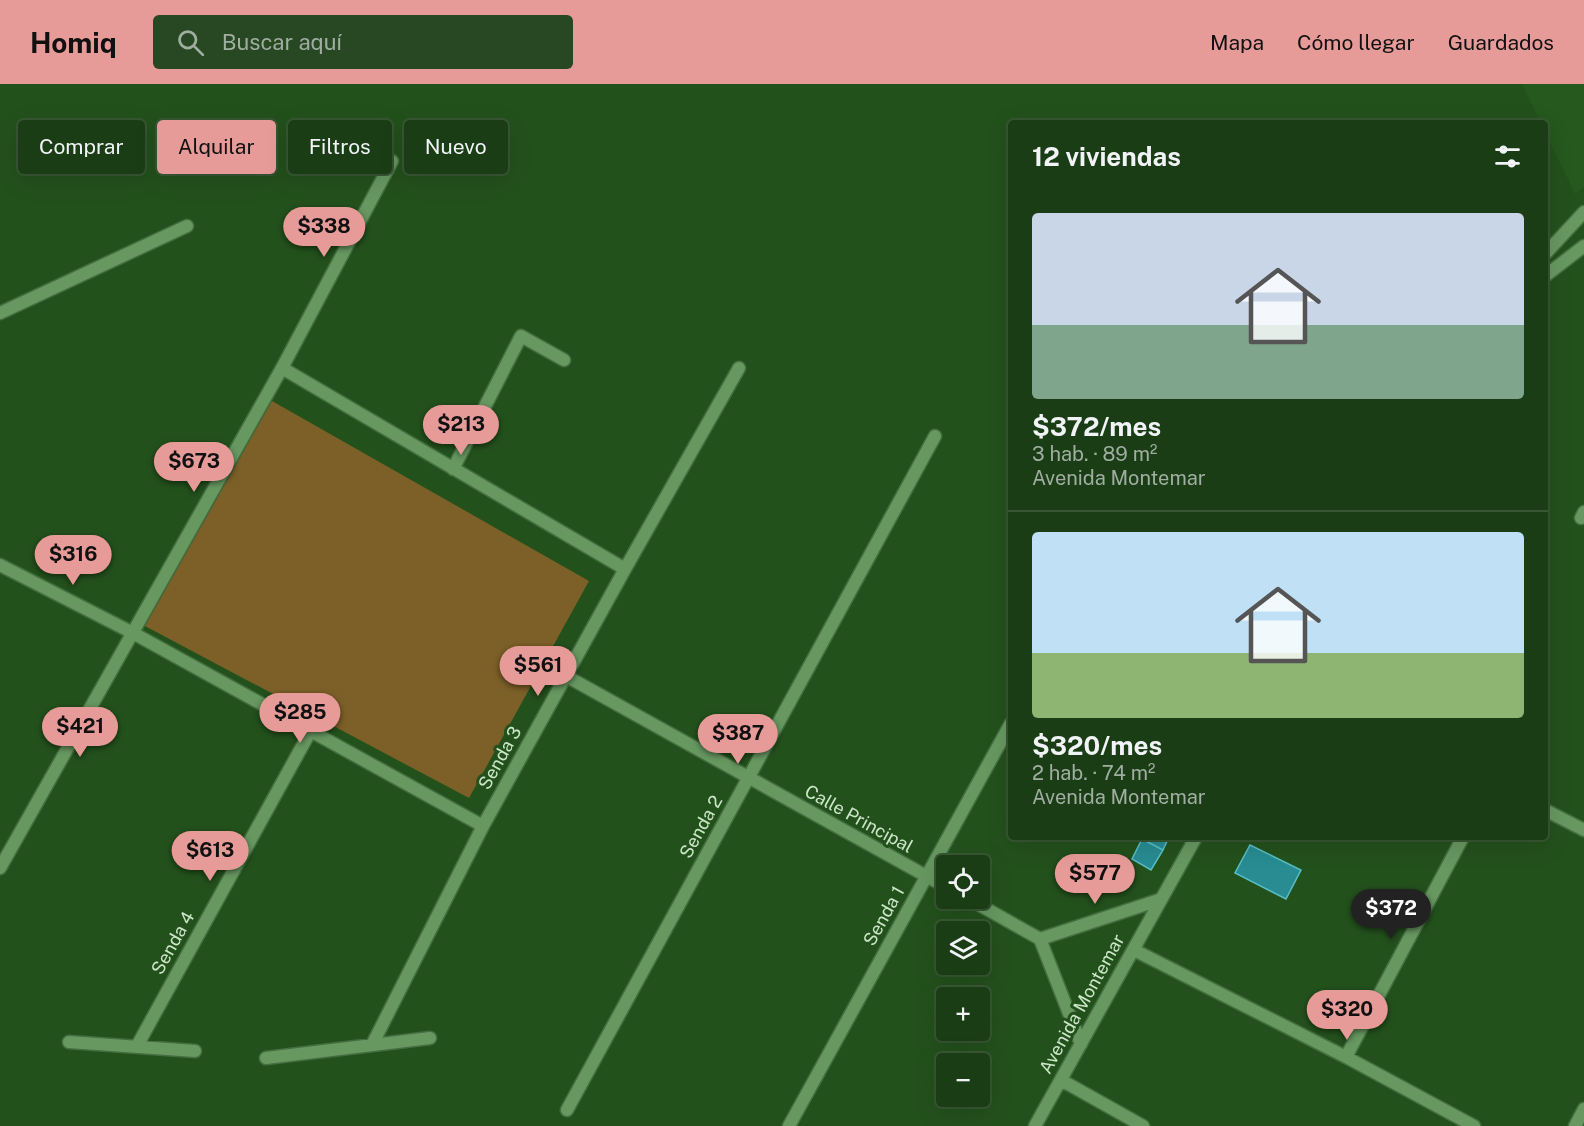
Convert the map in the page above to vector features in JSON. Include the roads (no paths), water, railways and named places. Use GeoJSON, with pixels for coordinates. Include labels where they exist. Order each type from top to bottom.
{"type":"FeatureCollection","features":[{"type":"Feature","properties":{"kind":"street"},"geometry":{"type":"LineString","coordinates":[[0,868],[282,368],[393,161]]}},
{"type":"Feature","properties":{"kind":"street"},"geometry":{"type":"LineString","coordinates":[[1548,251],[1584,212]]}},
{"type":"Feature","properties":{"kind":"street"},"geometry":{"type":"LineString","coordinates":[[0,313],[187,226]]}},
{"type":"Feature","properties":{"kind":"street"},"geometry":{"type":"LineString","coordinates":[[1548,274],[1584,246]]}},
{"type":"Feature","properties":{"kind":"street"},"geometry":{"type":"LineString","coordinates":[[453,469],[522,336],[564,360]]}},
{"type":"Feature","properties":{"kind":"street"},"geometry":{"type":"LineString","coordinates":[[282,368],[625,569]]}},
{"type":"Feature","properties":{"kind":"street","name":"Senda 3"},"geometry":{"type":"LineString","coordinates":[[372,1045],[483,826],[739,368]]}},
{"type":"Feature","properties":{"kind":"street","name":"Senda 2"},"geometry":{"type":"LineString","coordinates":[[567,1110],[935,436]]}},
{"type":"Feature","properties":{"kind":"street"},"geometry":{"type":"LineString","coordinates":[[0,565],[133,633],[483,826]]}},
{"type":"Feature","properties":{"kind":"street","name":"Calle Principal"},"geometry":{"type":"LineString","coordinates":[[566,676],[936,882]]}},
{"type":"Feature","properties":{"kind":"street","name":"Senda 1"},"geometry":{"type":"LineString","coordinates":[[789,1126],[1008,728]]}},
{"type":"Feature","properties":{"kind":"street","name":"Senda 4"},"geometry":{"type":"LineString","coordinates":[[137,1046],[310,732]]}},
{"type":"Feature","properties":{"kind":"street"},"geometry":{"type":"LineString","coordinates":[[1548,812],[1584,830]]}},
{"type":"Feature","properties":{"kind":"street","name":"Avenida Montemar"},"geometry":{"type":"LineString","coordinates":[[1035,1126],[1194,840]]}},
{"type":"Feature","properties":{"kind":"street"},"geometry":{"type":"LineString","coordinates":[[1346,1057],[1461,840]]}},
{"type":"Feature","properties":{"kind":"street"},"geometry":{"type":"LineString","coordinates":[[1040,939],[1159,900]]}},
{"type":"Feature","properties":{"kind":"street"},"geometry":{"type":"LineString","coordinates":[[987,909],[1040,939],[1081,1044]]}},
{"type":"Feature","properties":{"kind":"street"},"geometry":{"type":"LineString","coordinates":[[1134,950],[1346,1057],[1474,1126]]}},
{"type":"Feature","properties":{"kind":"street"},"geometry":{"type":"LineString","coordinates":[[266,1058],[430,1038]]}},
{"type":"Feature","properties":{"kind":"street"},"geometry":{"type":"LineString","coordinates":[[69,1042],[195,1051]]}},
{"type":"Feature","properties":{"kind":"street"},"geometry":{"type":"LineString","coordinates":[[1061,1080],[1143,1126]]}},
{"type":"Feature","properties":{"kind":"street"},"geometry":{"type":"LineString","coordinates":[[1575,1126],[1584,1109]]}}]}
